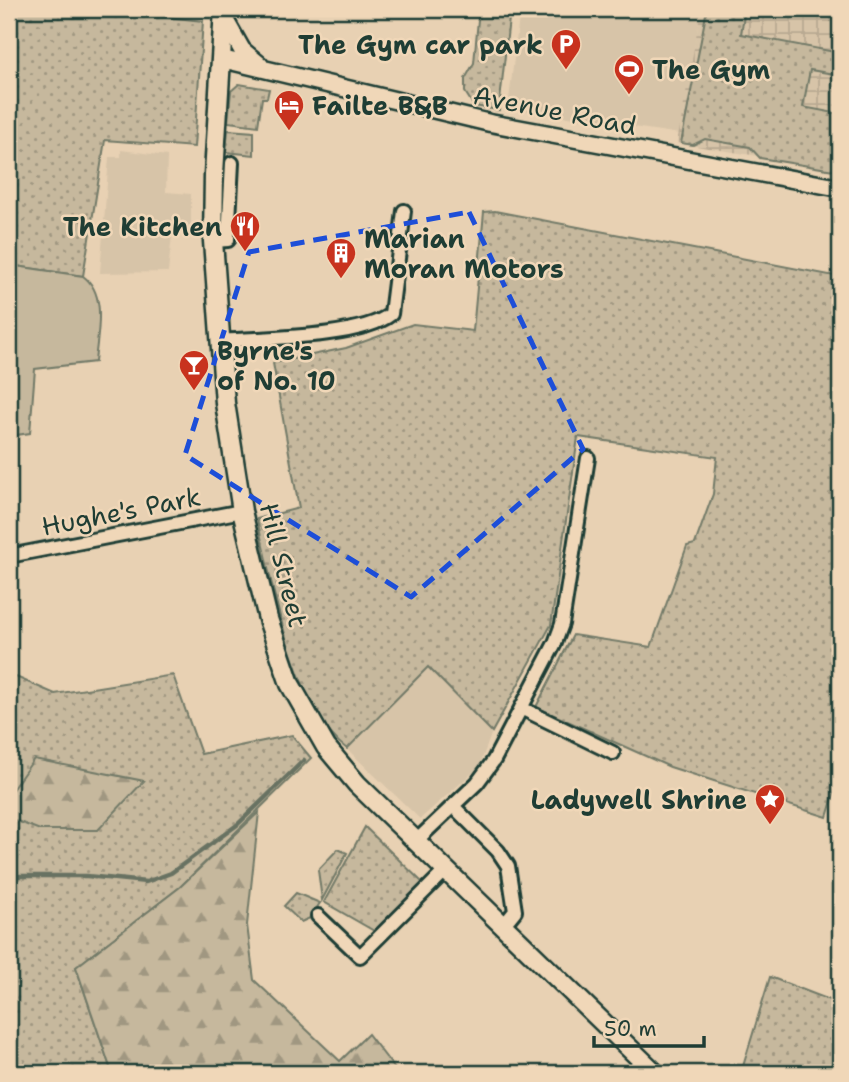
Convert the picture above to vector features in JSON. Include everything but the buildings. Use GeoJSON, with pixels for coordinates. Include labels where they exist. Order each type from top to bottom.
{"type":"FeatureCollection","features":[{"type":"Feature","properties":{"kind":"main road","name":"Hill Street"},"geometry":{"type":"LineString","coordinates":[[224,13],[214,174],[213,241],[219,341],[242,511],[268,619],[295,693],[331,754],[444,871],[655,1073]]}},
{"type":"Feature","properties":{"kind":"street"},"geometry":{"type":"LineString","coordinates":[[224,13],[242,50],[264,68]]}},
{"type":"Feature","properties":{"kind":"street","name":"Avenue Road"},"geometry":{"type":"LineString","coordinates":[[222,59],[490,123],[840,188]]}},
{"type":"Feature","properties":{"kind":"street"},"geometry":{"type":"LineString","coordinates":[[213,241],[228,240],[232,163]]}},
{"type":"Feature","properties":{"kind":"street"},"geometry":{"type":"LineString","coordinates":[[219,341],[311,334],[379,323],[391,314],[404,211]]}},
{"type":"Feature","properties":{"kind":"street"},"geometry":{"type":"LineString","coordinates":[[415,842],[477,783],[494,760],[562,624],[588,458]]}},
{"type":"Feature","properties":{"kind":"street","name":"Hughe's Park"},"geometry":{"type":"LineString","coordinates":[[9,556],[242,511]]}},
{"type":"Feature","properties":{"kind":"street"},"geometry":{"type":"LineString","coordinates":[[521,708],[613,753]]}},
{"type":"Feature","properties":{"kind":"street"},"geometry":{"type":"LineString","coordinates":[[453,806],[498,851],[508,866],[515,911],[502,927]]}},
{"type":"Feature","properties":{"kind":"street"},"geometry":{"type":"LineString","coordinates":[[318,916],[360,956],[444,871]]}},
{"type":"Feature","properties":{"kind":"highlighted area"},"geometry":{"type":"Polygon","coordinates":[[[469,212],[583,449],[411,597],[185,455],[249,252],[469,212]]]}},
{"type":"Feature","properties":{"kind":"shaded area"},"geometry":{"type":"Polygon","coordinates":[[[520,9],[701,9],[680,134],[508,108],[520,9]]]}},
{"type":"Feature","properties":{"kind":"shaded area"},"geometry":{"type":"Polygon","coordinates":[[[701,9],[840,9],[840,169],[677,143],[701,9]]]}},
{"type":"Feature","properties":{"kind":"shaded area"},"geometry":{"type":"Polygon","coordinates":[[[121,150],[167,156],[166,192],[191,194],[191,235],[172,235],[168,272],[100,273],[109,157],[121,157],[121,150]]]}},
{"type":"Feature","properties":{"kind":"shaded area"},"geometry":{"type":"Polygon","coordinates":[[[428,667],[492,732],[479,767],[420,819],[347,749],[428,667]]]}},
{"type":"Feature","properties":{"kind":"green space"},"geometry":{"type":"Polygon","coordinates":[[[9,9],[93,9],[203,21],[194,147],[105,140],[83,276],[9,265],[9,9]]]}},
{"type":"Feature","properties":{"kind":"green space"},"geometry":{"type":"Polygon","coordinates":[[[479,9],[510,9],[499,110],[474,106],[465,92],[465,79],[474,63],[479,9]]]}},
{"type":"Feature","properties":{"kind":"green space"},"geometry":{"type":"Polygon","coordinates":[[[707,9],[745,9],[741,34],[840,53],[840,75],[810,70],[803,107],[840,114],[840,171],[760,158],[750,147],[705,139],[693,145],[681,143],[707,9]]]}},
{"type":"Feature","properties":{"kind":"green space"},"geometry":{"type":"Polygon","coordinates":[[[239,84],[269,89],[267,98],[262,98],[258,126],[228,122],[231,91],[239,84]]]}},
{"type":"Feature","properties":{"kind":"green space"},"geometry":{"type":"Polygon","coordinates":[[[228,130],[254,132],[254,155],[226,152],[228,130]]]}},
{"type":"Feature","properties":{"kind":"green space"},"geometry":{"type":"Polygon","coordinates":[[[495,211],[840,277],[840,775],[827,817],[670,767],[536,707],[573,635],[651,647],[687,546],[695,544],[713,494],[717,457],[578,437],[551,625],[492,732],[428,667],[347,749],[329,731],[313,706],[288,643],[257,519],[299,508],[273,363],[346,348],[413,324],[473,331],[484,212],[495,211]]]}},
{"type":"Feature","properties":{"kind":"green space"},"geometry":{"type":"Polygon","coordinates":[[[9,265],[83,276],[96,293],[99,328],[95,362],[35,369],[30,433],[9,436],[9,265]]]}},
{"type":"Feature","properties":{"kind":"green space"},"geometry":{"type":"Polygon","coordinates":[[[9,674],[55,694],[173,675],[201,754],[292,735],[311,758],[180,887],[76,967],[112,1073],[9,1073],[9,674]]]}},
{"type":"Feature","properties":{"kind":"green space"},"geometry":{"type":"Polygon","coordinates":[[[34,759],[144,781],[98,830],[40,830],[9,818],[9,794],[34,759]]]}},
{"type":"Feature","properties":{"kind":"green space"},"geometry":{"type":"Polygon","coordinates":[[[259,812],[247,925],[254,980],[340,1061],[368,1034],[398,1073],[112,1073],[76,967],[180,887],[259,812]]]}},
{"type":"Feature","properties":{"kind":"green space"},"geometry":{"type":"Polygon","coordinates":[[[365,827],[423,883],[376,932],[324,902],[365,827]]]}},
{"type":"Feature","properties":{"kind":"green space"},"geometry":{"type":"Polygon","coordinates":[[[338,849],[347,853],[322,900],[318,870],[338,849]]]}},
{"type":"Feature","properties":{"kind":"green space"},"geometry":{"type":"Polygon","coordinates":[[[296,893],[320,903],[310,918],[301,922],[284,906],[296,893]]]}},
{"type":"Feature","properties":{"kind":"green space"},"geometry":{"type":"Polygon","coordinates":[[[770,977],[840,1004],[840,1073],[741,1073],[770,977]]]}},
{"type":"Feature","properties":{"kind":"waterway"},"geometry":{"type":"LineString","coordinates":[[9,876],[87,876],[146,882],[171,873],[237,825],[304,760]]}},
{"type":"Feature","properties":{"kind":"place","name":"The Gym car park"},"geometry":{"type":"Point","coordinates":[566,71]}},
{"type":"Feature","properties":{"kind":"place","name":"The Gym"},"geometry":{"type":"Point","coordinates":[629,96]}},
{"type":"Feature","properties":{"kind":"place","name":"Failte B&B"},"geometry":{"type":"Point","coordinates":[289,132]}},
{"type":"Feature","properties":{"kind":"place","name":"The Kitchen"},"geometry":{"type":"Point","coordinates":[245,253]}},
{"type":"Feature","properties":{"kind":"place","name":"Marian Moran Motors"},"geometry":{"type":"Point","coordinates":[341,280]}},
{"type":"Feature","properties":{"kind":"place","name":"Byrne's of No. 10"},"geometry":{"type":"Point","coordinates":[194,392]}},
{"type":"Feature","properties":{"kind":"place","name":"Ladywell Shrine"},"geometry":{"type":"Point","coordinates":[770,826]}}]}
